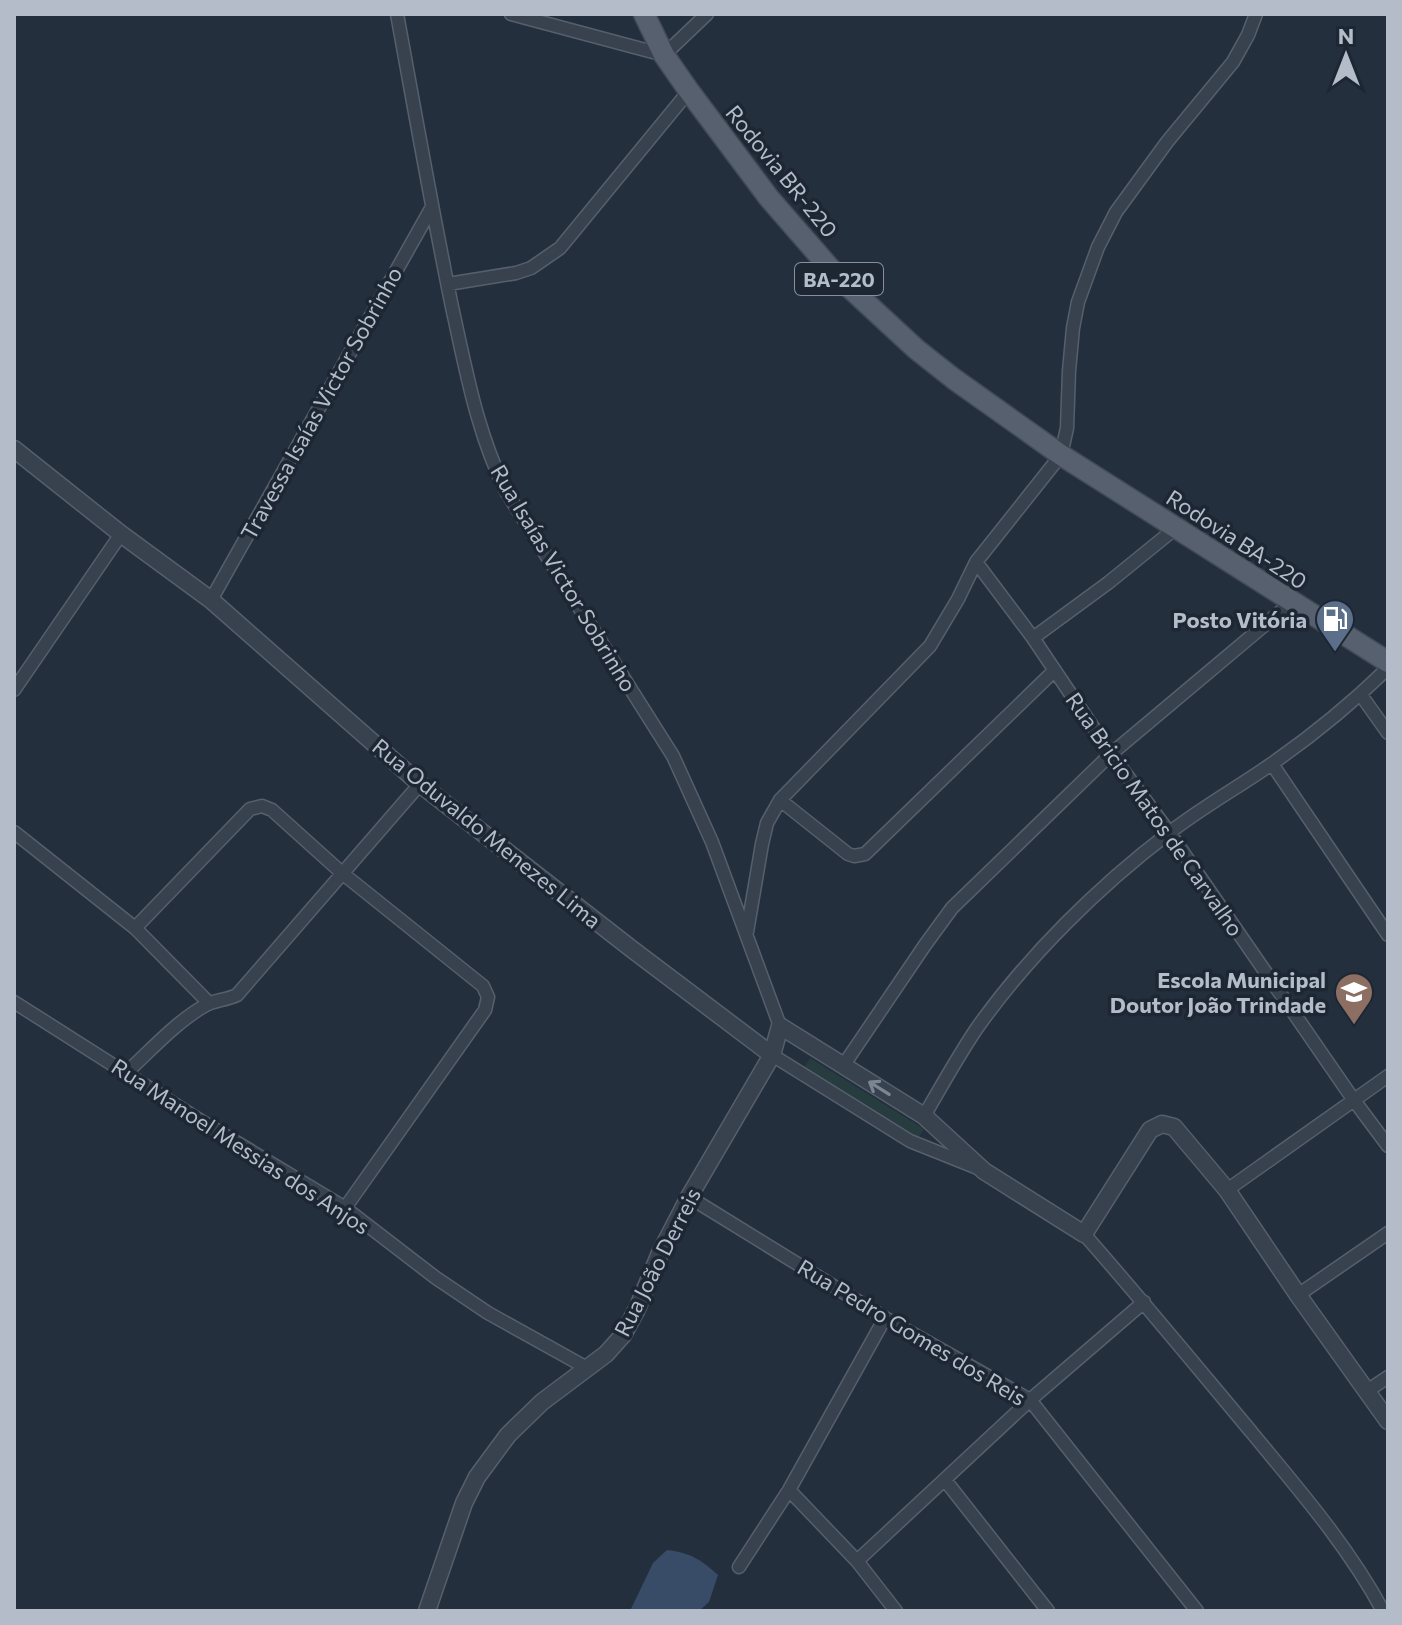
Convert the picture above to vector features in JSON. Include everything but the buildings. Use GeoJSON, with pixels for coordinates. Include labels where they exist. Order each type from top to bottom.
{"type":"FeatureCollection","features":[{"type":"Feature","properties":{"kind":"main road","name":"BA-220"},"geometry":{"type":"LineString","coordinates":[[644,14],[664,55]]}},
{"type":"Feature","properties":{"kind":"main road","name":"Rodovia BR-220"},"geometry":{"type":"LineString","coordinates":[[664,55],[769,198],[836,275],[916,349],[1061,455]]}},
{"type":"Feature","properties":{"kind":"main road","name":"Rodovia BA-220"},"geometry":{"type":"LineString","coordinates":[[1061,455],[1388,665]]}},
{"type":"Feature","properties":{"kind":"street","name":"Rua Isaías Victor Sobrinho"},"geometry":{"type":"LineString","coordinates":[[397,14],[432,207],[473,404],[495,468],[507,493],[673,756],[708,830],[780,1026]]}},
{"type":"Feature","properties":{"kind":"street"},"geometry":{"type":"LineString","coordinates":[[511,14],[664,55],[707,14]]}},
{"type":"Feature","properties":{"kind":"street"},"geometry":{"type":"LineString","coordinates":[[747,935],[767,823],[780,800],[930,646],[976,562],[1061,455],[1067,428],[1073,328],[1078,302],[1098,247],[1116,212],[1167,142],[1233,62],[1256,14]]}},
{"type":"Feature","properties":{"kind":"street"},"geometry":{"type":"LineString","coordinates":[[448,284],[516,273],[531,268],[560,248],[689,91]]}},
{"type":"Feature","properties":{"kind":"street","name":"Travessa Isaías Victor Sobrinho"},"geometry":{"type":"LineString","coordinates":[[211,600],[432,207]]}},
{"type":"Feature","properties":{"kind":"street","name":"Rua Oduvaldo Menezes Lima"},"geometry":{"type":"LineString","coordinates":[[14,449],[211,600],[420,784],[772,1055]]}},
{"type":"Feature","properties":{"kind":"street"},"geometry":{"type":"LineString","coordinates":[[1033,638],[1177,527]]}},
{"type":"Feature","properties":{"kind":"street"},"geometry":{"type":"LineString","coordinates":[[14,690],[121,534]]}},
{"type":"Feature","properties":{"kind":"street","name":"Rua Bricio Matos de Carvalho"},"geometry":{"type":"LineString","coordinates":[[976,562],[1033,638],[1111,754],[1388,1146]]}},
{"type":"Feature","properties":{"kind":"street"},"geometry":{"type":"LineString","coordinates":[[843,1066],[952,908],[1111,754],[1292,602]]}},
{"type":"Feature","properties":{"kind":"street"},"geometry":{"type":"LineString","coordinates":[[924,1116],[992,1007],[1038,953],[1097,893],[1169,832],[1272,764],[1361,695],[1388,665]]}},
{"type":"Feature","properties":{"kind":"street"},"geometry":{"type":"LineString","coordinates":[[780,800],[848,854],[865,854],[1054,671]]}},
{"type":"Feature","properties":{"kind":"street"},"geometry":{"type":"LineString","coordinates":[[1361,695],[1388,733]]}},
{"type":"Feature","properties":{"kind":"street"},"geometry":{"type":"LineString","coordinates":[[1272,764],[1388,935]]}},
{"type":"Feature","properties":{"kind":"street"},"geometry":{"type":"LineString","coordinates":[[127,1072],[182,1022],[209,1003],[237,995],[420,784]]}},
{"type":"Feature","properties":{"kind":"street"},"geometry":{"type":"LineString","coordinates":[[135,928],[250,809],[262,806],[272,810],[342,873],[483,986],[488,997],[485,1010],[345,1208]]}},
{"type":"Feature","properties":{"kind":"street"},"geometry":{"type":"LineString","coordinates":[[14,832],[135,928],[209,1003]]}},
{"type":"Feature","properties":{"kind":"street","name":"Rua Manoel Messias dos Anjos"},"geometry":{"type":"LineString","coordinates":[[14,1002],[345,1208],[436,1278],[488,1313],[587,1368]]}},
{"type":"Feature","properties":{"kind":"street"},"geometry":{"type":"LineString","coordinates":[[780,1026],[924,1116],[984,1171]]}},
{"type":"Feature","properties":{"kind":"street","name":"Rua João Derreis"},"geometry":{"type":"LineString","coordinates":[[427,1611],[464,1503],[477,1477],[508,1435],[542,1402],[606,1354],[623,1335],[689,1197],[772,1055],[780,1026]]}},
{"type":"Feature","properties":{"kind":"street"},"geometry":{"type":"LineString","coordinates":[[772,1055],[910,1141],[984,1171],[1084,1234],[1319,1514],[1383,1611]]}},
{"type":"Feature","properties":{"kind":"street"},"geometry":{"type":"LineString","coordinates":[[1227,1190],[1388,1076]]}},
{"type":"Feature","properties":{"kind":"street"},"geometry":{"type":"LineString","coordinates":[[1084,1234],[1150,1130],[1162,1124],[1174,1127],[1227,1190],[1388,1421]]}},
{"type":"Feature","properties":{"kind":"street","name":"Rua Pedro Gomes dos Reis"},"geometry":{"type":"LineString","coordinates":[[689,1197],[885,1318],[1030,1400],[1197,1611]]}},
{"type":"Feature","properties":{"kind":"street"},"geometry":{"type":"LineString","coordinates":[[1298,1295],[1388,1233]]}},
{"type":"Feature","properties":{"kind":"street"},"geometry":{"type":"LineString","coordinates":[[857,1561],[1030,1400],[1144,1302]]}},
{"type":"Feature","properties":{"kind":"street"},"geometry":{"type":"LineString","coordinates":[[739,1567],[789,1490],[885,1318]]}},
{"type":"Feature","properties":{"kind":"street"},"geometry":{"type":"LineString","coordinates":[[1367,1391],[1388,1377]]}},
{"type":"Feature","properties":{"kind":"street"},"geometry":{"type":"LineString","coordinates":[[945,1480],[1048,1611]]}},
{"type":"Feature","properties":{"kind":"street"},"geometry":{"type":"LineString","coordinates":[[789,1490],[857,1561],[896,1611]]}},
{"type":"Feature","properties":{"kind":"green space"},"geometry":{"type":"Polygon","coordinates":[[[810,1058],[924,1129],[918,1138],[804,1068],[810,1058]]]}},
{"type":"Feature","properties":{"kind":"water"},"geometry":{"type":"Polygon","coordinates":[[[667,1550],[695,1558],[718,1575],[709,1602],[699,1611],[630,1611],[653,1563],[667,1550]]]}},
{"type":"Feature","properties":{"kind":"place","name":"Posto Vitória"},"geometry":{"type":"Point","coordinates":[1335,653]}},
{"type":"Feature","properties":{"kind":"place","name":"Escola Municipal Doutor João Trindade"},"geometry":{"type":"Point","coordinates":[1354,1026]}}]}
